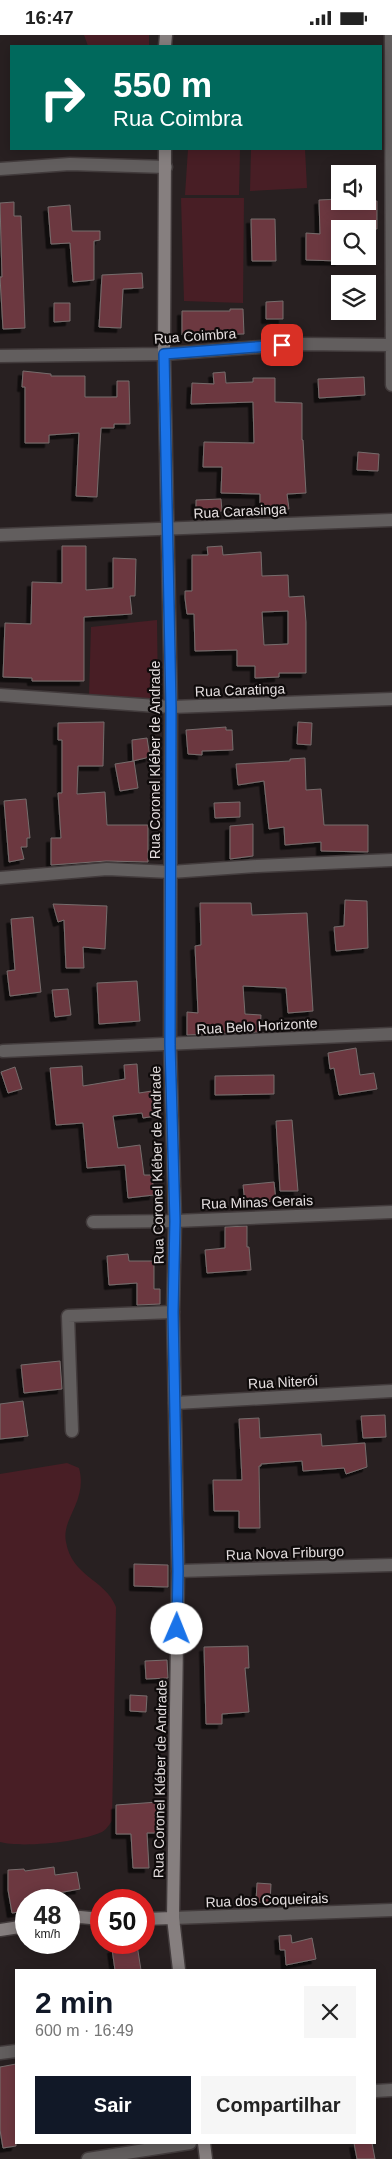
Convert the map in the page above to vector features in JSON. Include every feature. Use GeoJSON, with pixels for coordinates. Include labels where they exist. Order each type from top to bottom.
{"type":"FeatureCollection","features":[{"type":"Feature","properties":{"kind":"main road","name":"Rua Coronel Kléber de Andrade"},"geometry":{"type":"LineString","coordinates":[[166,150],[164,354],[171,707],[170,1045],[175,1221],[173,1312],[178,1571],[173,1918],[179,1969]]}},
{"type":"Feature","properties":{"kind":"main road","name":"Rua dos Coqueirais"},"geometry":{"type":"LineString","coordinates":[[155,1919],[173,1918]]}},
{"type":"Feature","properties":{"kind":"main road"},"geometry":{"type":"LineString","coordinates":[[0,1930],[15,1928]]}},
{"type":"Feature","properties":{"kind":"main road"},"geometry":{"type":"LineString","coordinates":[[204,2144],[206,2159]]}},
{"type":"Feature","properties":{"kind":"street"},"geometry":{"type":"LineString","coordinates":[[391,35],[392,385]]}},
{"type":"Feature","properties":{"kind":"street"},"geometry":{"type":"LineString","coordinates":[[0,169],[70,164],[166,167]]}},
{"type":"Feature","properties":{"kind":"street","name":"Rua Coimbra"},"geometry":{"type":"LineString","coordinates":[[0,356],[164,354],[301,344],[392,345]]}},
{"type":"Feature","properties":{"kind":"street","name":"Rua Carasinga"},"geometry":{"type":"LineString","coordinates":[[0,535],[166,530],[392,519]]}},
{"type":"Feature","properties":{"kind":"street","name":"Rua Caratinga"},"geometry":{"type":"LineString","coordinates":[[0,695],[171,707],[392,699]]}},
{"type":"Feature","properties":{"kind":"street"},"geometry":{"type":"LineString","coordinates":[[0,878],[107,869],[171,872],[257,865],[392,860]]}},
{"type":"Feature","properties":{"kind":"street","name":"Rua Belo Horizonte"},"geometry":{"type":"LineString","coordinates":[[3,1051],[392,1034]]}},
{"type":"Feature","properties":{"kind":"street","name":"Rua Minas Gerais"},"geometry":{"type":"LineString","coordinates":[[93,1222],[175,1221],[392,1212]]}},
{"type":"Feature","properties":{"kind":"street"},"geometry":{"type":"LineString","coordinates":[[72,1431],[68,1316],[173,1312]]}},
{"type":"Feature","properties":{"kind":"street","name":"Rua Niterói"},"geometry":{"type":"LineString","coordinates":[[175,1403],[392,1391]]}},
{"type":"Feature","properties":{"kind":"street","name":"Rua Nova Friburgo"},"geometry":{"type":"LineString","coordinates":[[178,1571],[392,1565]]}},
{"type":"Feature","properties":{"kind":"street","name":"Rua dos Coqueirais"},"geometry":{"type":"LineString","coordinates":[[173,1918],[392,1910]]}},
{"type":"Feature","properties":{"kind":"street"},"geometry":{"type":"LineString","coordinates":[[0,2053],[15,2051]]}},
{"type":"Feature","properties":{"kind":"street"},"geometry":{"type":"LineString","coordinates":[[376,2091],[392,2090]]}},
{"type":"Feature","properties":{"kind":"street"},"geometry":{"type":"LineString","coordinates":[[88,2159],[184,2144]]}},
{"type":"Feature","properties":{"kind":"shaded area"},"geometry":{"type":"Polygon","coordinates":[[[84,35],[149,35],[149,45],[88,45],[84,35]]]}},
{"type":"Feature","properties":{"kind":"shaded area"},"geometry":{"type":"Polygon","coordinates":[[[188,150],[240,150],[239,195],[185,195],[188,150]]]}},
{"type":"Feature","properties":{"kind":"shaded area"},"geometry":{"type":"Polygon","coordinates":[[[251,150],[305,150],[307,188],[250,191],[251,150]]]}},
{"type":"Feature","properties":{"kind":"shaded area"},"geometry":{"type":"Polygon","coordinates":[[[181,198],[244,198],[243,303],[184,301],[181,198]]]}},
{"type":"Feature","properties":{"kind":"shaded area"},"geometry":{"type":"Polygon","coordinates":[[[157,620],[158,699],[89,696],[91,627],[157,620]]]}},
{"type":"Feature","properties":{"kind":"shaded area"},"geometry":{"type":"Polygon","coordinates":[[[67,1463],[79,1468],[81,1480],[78,1500],[65,1533],[69,1554],[82,1571],[104,1590],[116,1607],[112,1821],[102,1832],[80,1839],[36,1844],[10,1844],[0,1842],[0,1474],[67,1463]]]}},
{"type":"Feature","properties":{"kind":"building"},"geometry":{"type":"Polygon","coordinates":[[[331,199],[331,210],[376,210],[377,201],[377,229],[376,220],[331,220],[331,261],[306,260],[306,233],[320,234],[319,200],[331,199]]]}},
{"type":"Feature","properties":{"kind":"building"},"geometry":{"type":"Polygon","coordinates":[[[14,202],[14,216],[21,216],[25,328],[3,329],[0,277],[2,277],[0,203],[14,202]]]}},
{"type":"Feature","properties":{"kind":"building"},"geometry":{"type":"Polygon","coordinates":[[[70,205],[72,231],[100,231],[100,240],[94,241],[94,280],[73,282],[70,243],[51,244],[48,207],[70,205]]]}},
{"type":"Feature","properties":{"kind":"building"},"geometry":{"type":"Polygon","coordinates":[[[251,219],[275,219],[276,261],[252,261],[251,219]]]}},
{"type":"Feature","properties":{"kind":"building"},"geometry":{"type":"Polygon","coordinates":[[[142,273],[143,288],[123,289],[121,328],[99,327],[102,275],[142,273]]]}},
{"type":"Feature","properties":{"kind":"building"},"geometry":{"type":"Polygon","coordinates":[[[283,301],[283,319],[266,319],[266,302],[283,301]]]}},
{"type":"Feature","properties":{"kind":"building"},"geometry":{"type":"Polygon","coordinates":[[[54,303],[70,303],[70,321],[54,322],[54,303]]]}},
{"type":"Feature","properties":{"kind":"building"},"geometry":{"type":"Polygon","coordinates":[[[230,309],[243,309],[244,334],[182,335],[182,311],[230,311],[230,309]]]}},
{"type":"Feature","properties":{"kind":"building"},"geometry":{"type":"Polygon","coordinates":[[[23,371],[51,374],[51,376],[85,376],[85,397],[117,397],[117,381],[129,381],[130,424],[114,424],[114,428],[101,428],[97,497],[76,496],[79,433],[49,435],[49,443],[25,443],[25,387],[22,387],[23,371]]]}},
{"type":"Feature","properties":{"kind":"building"},"geometry":{"type":"Polygon","coordinates":[[[225,372],[226,383],[253,382],[253,378],[275,378],[275,402],[302,403],[302,440],[306,493],[287,494],[289,509],[260,509],[260,494],[221,493],[222,467],[203,467],[204,442],[254,443],[253,402],[191,404],[192,383],[214,384],[213,373],[225,372]]]}},
{"type":"Feature","properties":{"kind":"building"},"geometry":{"type":"Polygon","coordinates":[[[364,377],[365,395],[319,398],[318,379],[364,377]]]}},
{"type":"Feature","properties":{"kind":"building"},"geometry":{"type":"Polygon","coordinates":[[[358,452],[379,454],[378,471],[357,470],[358,452]]]}},
{"type":"Feature","properties":{"kind":"building"},"geometry":{"type":"Polygon","coordinates":[[[221,499],[222,511],[196,512],[196,500],[221,499]]]}},
{"type":"Feature","properties":{"kind":"building"},"geometry":{"type":"Polygon","coordinates":[[[62,546],[86,546],[86,590],[113,588],[113,558],[136,559],[135,596],[130,596],[132,614],[84,617],[84,681],[32,681],[32,678],[3,677],[5,623],[31,624],[32,582],[62,583],[62,546]]]}},
{"type":"Feature","properties":{"kind":"building"},"geometry":{"type":"Polygon","coordinates":[[[222,546],[223,555],[261,552],[262,576],[288,575],[289,597],[304,596],[306,673],[279,673],[279,677],[255,678],[255,666],[237,666],[237,650],[195,651],[194,614],[187,614],[185,591],[192,591],[192,555],[208,555],[207,547],[222,546]],[[288,611],[262,612],[264,645],[288,644],[288,611]]]}},
{"type":"Feature","properties":{"kind":"building"},"geometry":{"type":"Polygon","coordinates":[[[104,722],[103,766],[78,766],[77,794],[105,792],[107,825],[148,825],[148,862],[106,861],[51,865],[51,838],[61,838],[58,793],[62,793],[62,740],[58,740],[58,723],[104,722]]]}},
{"type":"Feature","properties":{"kind":"building"},"geometry":{"type":"Polygon","coordinates":[[[298,722],[312,723],[311,745],[297,744],[298,722]]]}},
{"type":"Feature","properties":{"kind":"building"},"geometry":{"type":"Polygon","coordinates":[[[226,727],[226,730],[232,730],[233,750],[202,751],[202,755],[188,754],[186,730],[226,727]]]}},
{"type":"Feature","properties":{"kind":"building"},"geometry":{"type":"Polygon","coordinates":[[[147,738],[150,757],[133,761],[132,740],[147,738]]]}},
{"type":"Feature","properties":{"kind":"building"},"geometry":{"type":"Polygon","coordinates":[[[305,758],[306,790],[321,789],[324,825],[368,825],[368,852],[321,851],[321,842],[285,845],[284,827],[269,829],[264,781],[238,785],[236,764],[290,761],[290,759],[305,758]]]}},
{"type":"Feature","properties":{"kind":"building"},"geometry":{"type":"Polygon","coordinates":[[[134,761],[138,788],[120,791],[115,764],[134,761]]]}},
{"type":"Feature","properties":{"kind":"building"},"geometry":{"type":"Polygon","coordinates":[[[26,799],[30,838],[27,838],[27,847],[21,847],[24,859],[9,862],[4,801],[26,799]]]}},
{"type":"Feature","properties":{"kind":"building"},"geometry":{"type":"Polygon","coordinates":[[[240,802],[240,817],[215,818],[214,803],[240,802]]]}},
{"type":"Feature","properties":{"kind":"building"},"geometry":{"type":"Polygon","coordinates":[[[253,824],[253,856],[230,859],[230,826],[253,824]]]}},
{"type":"Feature","properties":{"kind":"building"},"geometry":{"type":"Polygon","coordinates":[[[345,900],[367,901],[368,948],[336,951],[334,927],[344,926],[345,900]]]}},
{"type":"Feature","properties":{"kind":"building"},"geometry":{"type":"Polygon","coordinates":[[[200,903],[251,903],[252,915],[307,913],[313,1011],[288,1013],[286,988],[243,986],[245,1014],[261,1015],[260,1032],[187,1035],[187,1012],[198,1013],[195,946],[201,945],[200,903]]]}},
{"type":"Feature","properties":{"kind":"building"},"geometry":{"type":"Polygon","coordinates":[[[53,904],[107,906],[105,949],[83,947],[84,968],[66,968],[64,920],[58,922],[53,904]]]}},
{"type":"Feature","properties":{"kind":"building"},"geometry":{"type":"Polygon","coordinates":[[[33,917],[41,992],[10,996],[7,971],[15,970],[11,919],[33,917]]]}},
{"type":"Feature","properties":{"kind":"building"},"geometry":{"type":"Polygon","coordinates":[[[137,981],[140,1021],[99,1024],[97,983],[137,981]]]}},
{"type":"Feature","properties":{"kind":"building"},"geometry":{"type":"Polygon","coordinates":[[[68,989],[71,1015],[55,1017],[52,990],[68,989]]]}},
{"type":"Feature","properties":{"kind":"building"},"geometry":{"type":"Polygon","coordinates":[[[356,1048],[360,1075],[374,1073],[377,1089],[339,1095],[334,1068],[330,1069],[328,1053],[356,1048]]]}},
{"type":"Feature","properties":{"kind":"building"},"geometry":{"type":"Polygon","coordinates":[[[137,1064],[139,1093],[152,1091],[156,1116],[143,1118],[142,1113],[113,1116],[118,1148],[140,1145],[144,1175],[152,1175],[154,1195],[128,1198],[125,1165],[87,1168],[83,1123],[56,1125],[50,1068],[82,1066],[83,1086],[125,1079],[124,1065],[137,1064]]]}},
{"type":"Feature","properties":{"kind":"building"},"geometry":{"type":"Polygon","coordinates":[[[15,1067],[22,1089],[8,1093],[1,1072],[15,1067]]]}},
{"type":"Feature","properties":{"kind":"building"},"geometry":{"type":"Polygon","coordinates":[[[274,1075],[274,1094],[215,1095],[215,1076],[274,1075]]]}},
{"type":"Feature","properties":{"kind":"building"},"geometry":{"type":"Polygon","coordinates":[[[292,1120],[298,1191],[280,1191],[276,1121],[292,1120]]]}},
{"type":"Feature","properties":{"kind":"building"},"geometry":{"type":"Polygon","coordinates":[[[274,1182],[276,1201],[245,1203],[243,1185],[274,1182]]]}},
{"type":"Feature","properties":{"kind":"building"},"geometry":{"type":"Polygon","coordinates":[[[247,1226],[247,1247],[249,1247],[251,1270],[207,1273],[205,1250],[225,1248],[225,1227],[247,1226]]]}},
{"type":"Feature","properties":{"kind":"building"},"geometry":{"type":"Polygon","coordinates":[[[128,1254],[129,1261],[154,1261],[154,1289],[160,1289],[160,1304],[137,1305],[137,1283],[109,1285],[107,1256],[128,1254]]]}},
{"type":"Feature","properties":{"kind":"building"},"geometry":{"type":"Polygon","coordinates":[[[60,1361],[62,1389],[24,1393],[21,1365],[60,1361]]]}},
{"type":"Feature","properties":{"kind":"building"},"geometry":{"type":"Polygon","coordinates":[[[23,1401],[28,1436],[0,1439],[0,1404],[23,1401]]]}},
{"type":"Feature","properties":{"kind":"building"},"geometry":{"type":"Polygon","coordinates":[[[385,1415],[386,1437],[363,1438],[361,1416],[385,1415]]]}},
{"type":"Feature","properties":{"kind":"building"},"geometry":{"type":"Polygon","coordinates":[[[259,1418],[260,1438],[321,1434],[322,1446],[365,1443],[367,1467],[346,1474],[344,1468],[303,1471],[302,1461],[261,1464],[259,1466],[260,1528],[239,1528],[239,1511],[214,1511],[213,1480],[242,1480],[239,1419],[259,1418]]]}},
{"type":"Feature","properties":{"kind":"building"},"geometry":{"type":"Polygon","coordinates":[[[134,1564],[168,1565],[168,1587],[134,1586],[134,1564]]]}},
{"type":"Feature","properties":{"kind":"building"},"geometry":{"type":"Polygon","coordinates":[[[248,1646],[249,1668],[245,1668],[249,1712],[222,1714],[222,1724],[206,1724],[204,1647],[248,1646]]]}},
{"type":"Feature","properties":{"kind":"building"},"geometry":{"type":"Polygon","coordinates":[[[167,1660],[168,1678],[146,1679],[145,1661],[167,1660]]]}},
{"type":"Feature","properties":{"kind":"building"},"geometry":{"type":"Polygon","coordinates":[[[130,1695],[147,1696],[146,1712],[130,1711],[130,1695]]]}},
{"type":"Feature","properties":{"kind":"building"},"geometry":{"type":"Polygon","coordinates":[[[158,1802],[159,1833],[147,1833],[149,1868],[133,1868],[131,1834],[116,1834],[116,1805],[158,1802]]]}},
{"type":"Feature","properties":{"kind":"building"},"geometry":{"type":"Polygon","coordinates":[[[54,1867],[55,1875],[77,1872],[80,1889],[15,1889],[15,1913],[12,1913],[8,1890],[8,1870],[24,1869],[25,1871],[54,1867]]]}},
{"type":"Feature","properties":{"kind":"building"},"geometry":{"type":"Polygon","coordinates":[[[257,1883],[271,1884],[270,1903],[256,1902],[257,1883]]]}},
{"type":"Feature","properties":{"kind":"building"},"geometry":{"type":"Polygon","coordinates":[[[291,1935],[292,1943],[312,1938],[316,1959],[286,1965],[285,1950],[280,1950],[279,1936],[291,1935]]]}},
{"type":"Feature","properties":{"kind":"building"},"geometry":{"type":"Polygon","coordinates":[[[113,1954],[138,1954],[141,1969],[115,1969],[113,1954]]]}},
{"type":"Feature","properties":{"kind":"building"},"geometry":{"type":"Polygon","coordinates":[[[15,2064],[16,2146],[3,2148],[0,2130],[0,2067],[15,2064]]]}},
{"type":"Feature","properties":{"kind":"building"},"geometry":{"type":"Polygon","coordinates":[[[354,2144],[372,2144],[375,2159],[357,2159],[354,2144]]]}},
{"type":"Feature","properties":{"kind":"route"},"geometry":{"type":"LineString","coordinates":[[177,1629],[178,1571],[173,1312],[175,1221],[170,1045],[171,707],[164,354],[282,345]]}}]}
